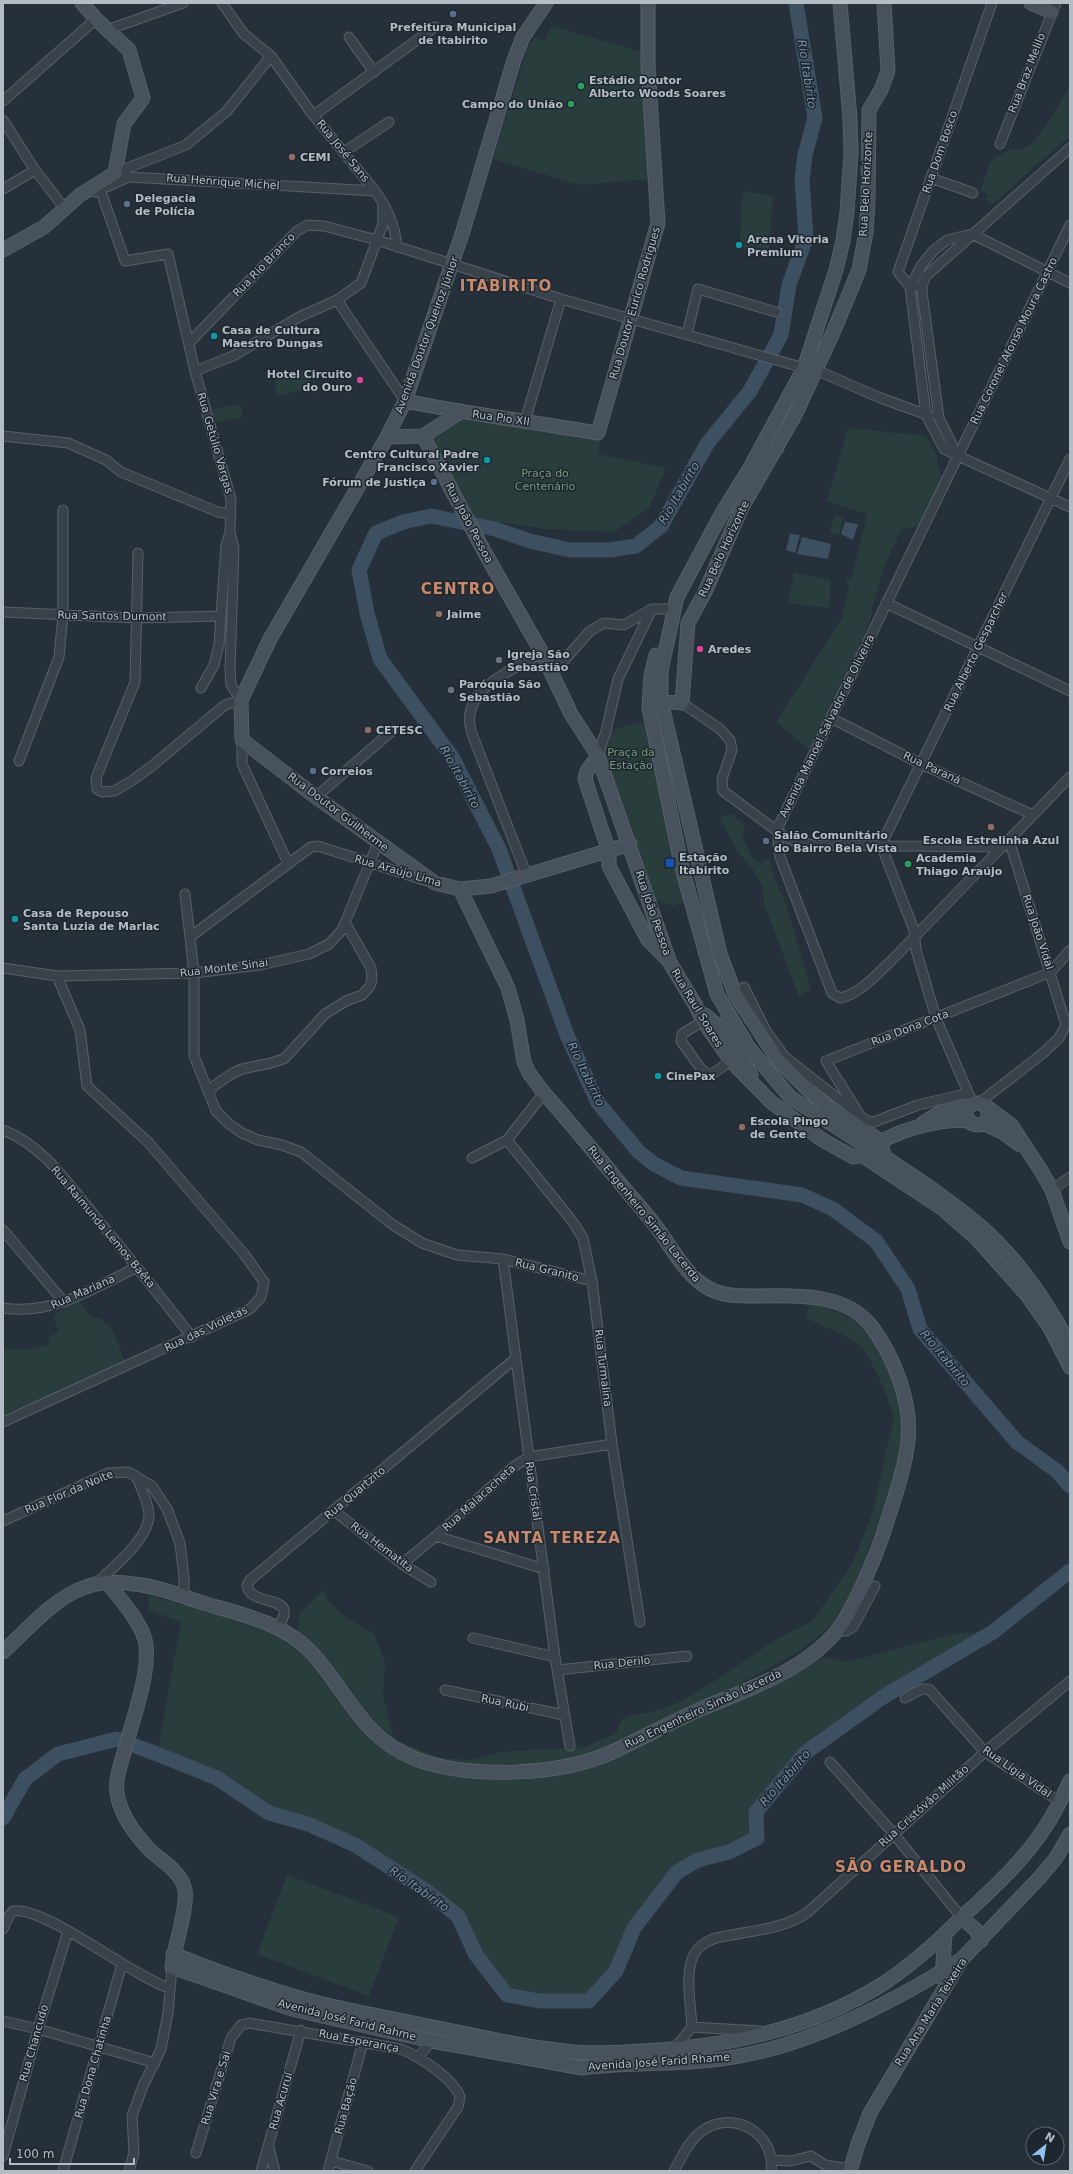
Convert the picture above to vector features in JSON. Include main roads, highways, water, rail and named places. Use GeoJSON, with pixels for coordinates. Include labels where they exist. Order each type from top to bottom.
{"type":"FeatureCollection","features":[{"type":"Feature","properties":{"kind":"water"},"geometry":{"type":"Polygon","coordinates":[[[845,522],[858,524],[853,540],[841,534],[845,522]]]}},
{"type":"Feature","properties":{"kind":"water"},"geometry":{"type":"Polygon","coordinates":[[[790,534],[800,535],[795,553],[786,550],[790,534]]]}},
{"type":"Feature","properties":{"kind":"water"},"geometry":{"type":"Polygon","coordinates":[[[802,537],[831,544],[828,559],[797,554],[802,537]]]}},
{"type":"Feature","properties":{"kind":"waterway","name":"Rio Itabirito"},"geometry":{"type":"LineString","coordinates":[[796,3],[815,118],[805,155],[802,180],[806,238],[789,285],[781,335],[750,391],[707,444],[661,526],[636,546],[610,550],[570,550],[530,541],[495,529],[431,516],[403,522],[376,533],[359,570],[367,613],[380,659],[452,757],[499,849],[567,1035],[598,1103],[639,1152],[654,1164],[681,1178],[802,1195],[833,1209],[876,1241],[908,1289],[920,1329],[1017,1442],[1058,1472],[1070,1486]]}},
{"type":"Feature","properties":{"kind":"waterway","name":"Rio Itabirito"},"geometry":{"type":"LineString","coordinates":[[3,1818],[25,1779],[58,1754],[117,1739],[217,1778],[269,1813],[308,1824],[355,1845],[425,1890],[458,1916],[476,1955],[507,1995],[539,2001],[589,2001],[616,1971],[634,1928],[677,1872],[698,1860],[729,1852],[757,1838],[756,1812],[805,1753],[883,1697],[993,1632],[1070,1571]]}},
{"type":"Feature","properties":{"kind":"place","name":"Prefeitura Municipal de Itabirito"},"geometry":{"type":"Point","coordinates":[453,14]}},
{"type":"Feature","properties":{"kind":"place","name":"Estádio Doutor Alberto Woods Soares"},"geometry":{"type":"Point","coordinates":[581,86]}},
{"type":"Feature","properties":{"kind":"place","name":"Campo do União"},"geometry":{"type":"Point","coordinates":[571,104]}},
{"type":"Feature","properties":{"kind":"place","name":"CEMI"},"geometry":{"type":"Point","coordinates":[292,157]}},
{"type":"Feature","properties":{"kind":"place","name":"Delegacia de Polícia"},"geometry":{"type":"Point","coordinates":[127,204]}},
{"type":"Feature","properties":{"kind":"place","name":"Arena Vitoria Premium"},"geometry":{"type":"Point","coordinates":[739,245]}},
{"type":"Feature","properties":{"kind":"place","name":"Casa de Cultura Maestro Dungas"},"geometry":{"type":"Point","coordinates":[214,336]}},
{"type":"Feature","properties":{"kind":"place","name":"Hotel Circuito do Ouro"},"geometry":{"type":"Point","coordinates":[360,380]}},
{"type":"Feature","properties":{"kind":"place","name":"Centro Cultural Padre Francisco Xavier"},"geometry":{"type":"Point","coordinates":[487,460]}},
{"type":"Feature","properties":{"kind":"place","name":"Fórum de Justiça"},"geometry":{"type":"Point","coordinates":[434,482]}},
{"type":"Feature","properties":{"kind":"place","name":"Jaime"},"geometry":{"type":"Point","coordinates":[439,614]}},
{"type":"Feature","properties":{"kind":"place","name":"Aredes"},"geometry":{"type":"Point","coordinates":[700,649]}},
{"type":"Feature","properties":{"kind":"place","name":"Igreja São Sebastião"},"geometry":{"type":"Point","coordinates":[499,660]}},
{"type":"Feature","properties":{"kind":"place","name":"Paróquia São Sebastião"},"geometry":{"type":"Point","coordinates":[451,690]}},
{"type":"Feature","properties":{"kind":"place","name":"CETESC"},"geometry":{"type":"Point","coordinates":[368,730]}},
{"type":"Feature","properties":{"kind":"place","name":"Correios"},"geometry":{"type":"Point","coordinates":[313,771]}},
{"type":"Feature","properties":{"kind":"place","name":"Escola Estrelinha Azul"},"geometry":{"type":"Point","coordinates":[991,827]}},
{"type":"Feature","properties":{"kind":"place","name":"Salão Comunitário do Bairro Bela Vista"},"geometry":{"type":"Point","coordinates":[766,841]}},
{"type":"Feature","properties":{"kind":"place","name":"Estação Itabirito"},"geometry":{"type":"Point","coordinates":[670,863]}},
{"type":"Feature","properties":{"kind":"place","name":"Academia Thiago Araújo"},"geometry":{"type":"Point","coordinates":[908,864]}},
{"type":"Feature","properties":{"kind":"place","name":"Casa de Repouso Santa Luzia de Marlac"},"geometry":{"type":"Point","coordinates":[15,919]}},
{"type":"Feature","properties":{"kind":"place","name":"CinePax"},"geometry":{"type":"Point","coordinates":[658,1076]}},
{"type":"Feature","properties":{"kind":"place","name":"Escola Pingo de Gente"},"geometry":{"type":"Point","coordinates":[742,1127]}},
{"type":"Feature","properties":{"kind":"district","name":"ITABIRITO"},"geometry":{"type":"Point","coordinates":[506,286]}},
{"type":"Feature","properties":{"kind":"district","name":"CENTRO"},"geometry":{"type":"Point","coordinates":[458,589]}},
{"type":"Feature","properties":{"kind":"district","name":"SANTA TEREZA"},"geometry":{"type":"Point","coordinates":[552,1538]}},
{"type":"Feature","properties":{"kind":"district","name":"SÃO GERALDO"},"geometry":{"type":"Point","coordinates":[901,1867]}},
{"type":"Feature","properties":{"kind":"park label","name":"Praça do Centenário"},"geometry":{"type":"Point","coordinates":[545,479]}},
{"type":"Feature","properties":{"kind":"park label","name":"Praça da Estação"},"geometry":{"type":"Point","coordinates":[631,758]}}]}
